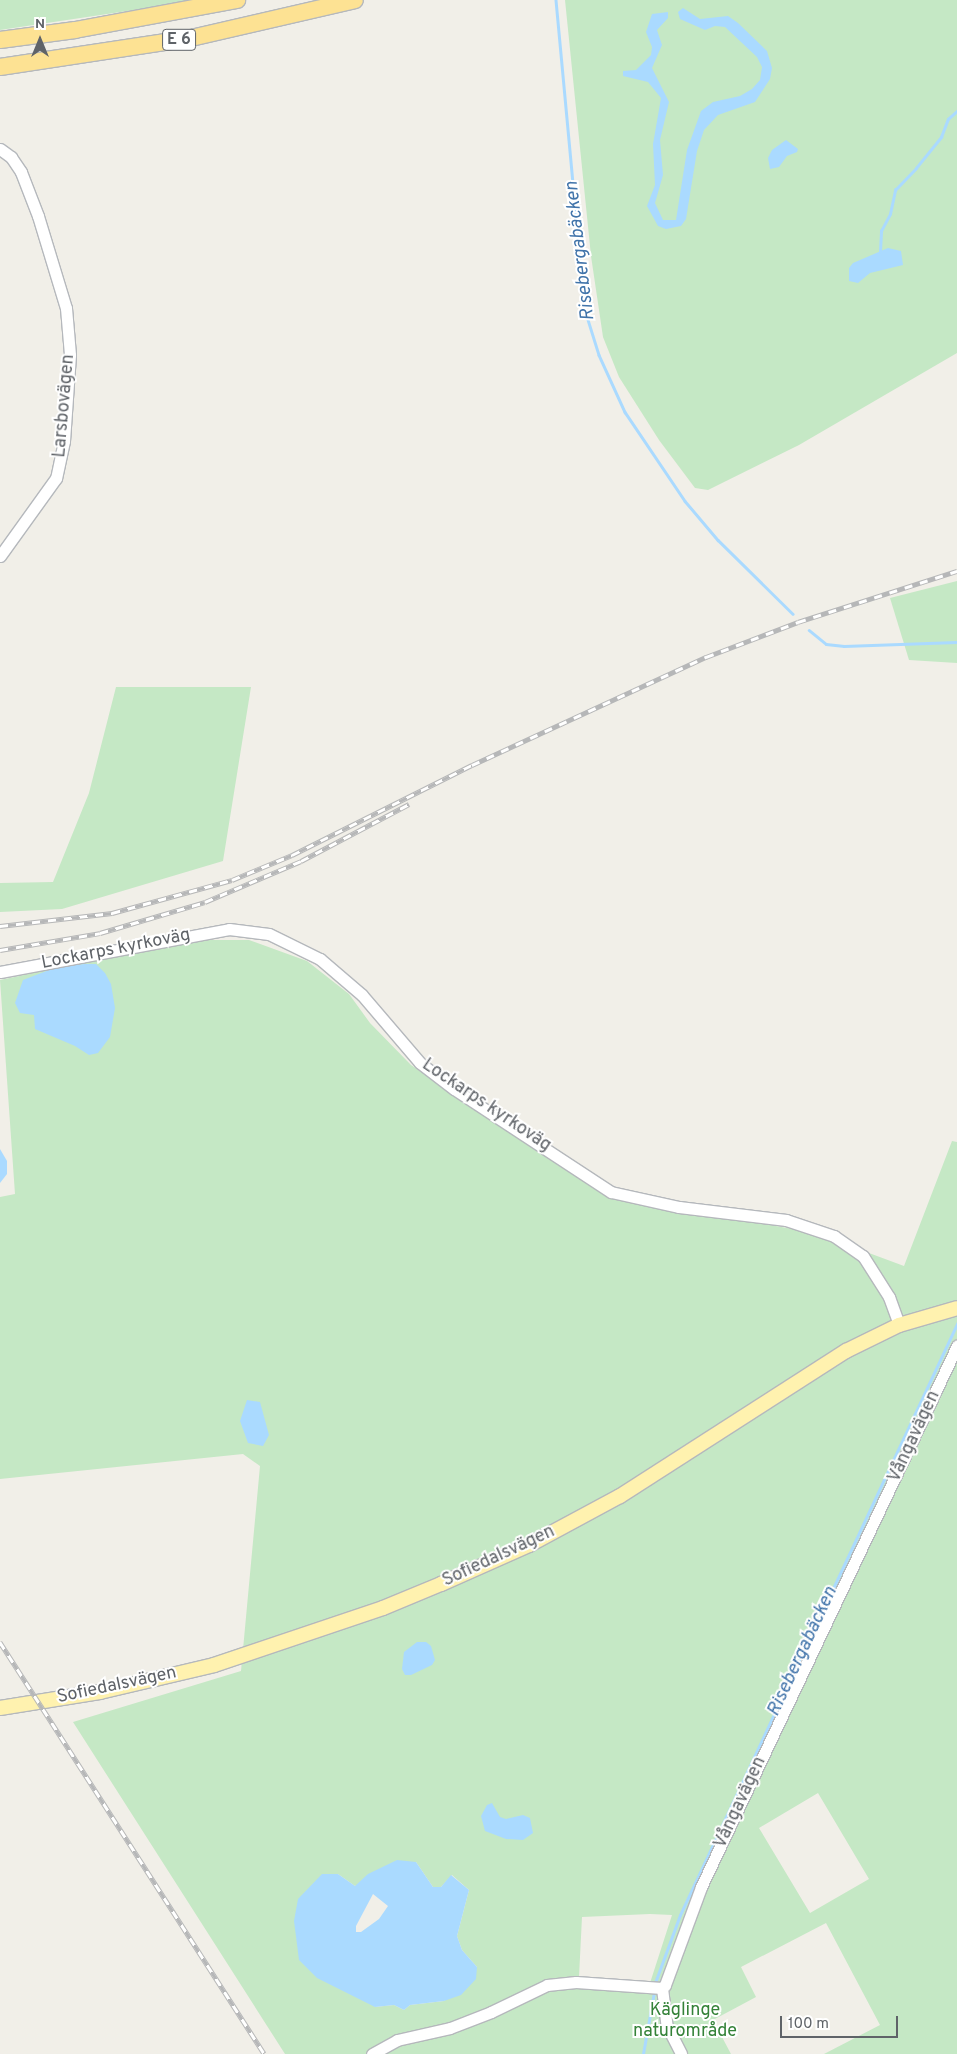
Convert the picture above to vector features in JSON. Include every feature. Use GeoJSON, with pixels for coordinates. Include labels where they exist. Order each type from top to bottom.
{"type":"FeatureCollection","features":[{"type":"Feature","properties":{"kind":"highway","name":"E 6"},"geometry":{"type":"LineString","coordinates":[[0,40],[159,16],[237,0]]}},
{"type":"Feature","properties":{"kind":"highway","name":"E 6"},"geometry":{"type":"LineString","coordinates":[[0,66],[191,38],[355,0]]}},
{"type":"Feature","properties":{"kind":"main road","name":"Sofiedalsvägen"},"geometry":{"type":"LineString","coordinates":[[0,1708],[100,1692],[214,1665],[383,1608],[441,1584],[529,1546],[620,1496],[846,1351],[899,1325],[954,1309]]}},
{"type":"Feature","properties":{"kind":"street","name":"Larsbovägen"},"geometry":{"type":"LineString","coordinates":[[0,149],[11,157],[21,172],[44,240],[69,325],[64,442],[56,478],[0,556]]}},
{"type":"Feature","properties":{"kind":"street","name":"Lockarps kyrkoväg"},"geometry":{"type":"LineString","coordinates":[[0,972],[229,930],[269,934],[320,958],[362,994],[420,1063],[447,1083],[612,1192],[679,1207],[786,1220],[834,1236],[863,1256],[889,1297],[899,1325]]}},
{"type":"Feature","properties":{"kind":"street","name":"Vångavägen"},"geometry":{"type":"LineString","coordinates":[[662,1988],[668,1980],[681,1936],[701,1887],[957,1346]]}},
{"type":"Feature","properties":{"kind":"street"},"geometry":{"type":"LineString","coordinates":[[372,2054],[397,2040],[450,2028],[491,2012],[547,1985],[595,1982],[662,1988],[667,2026],[681,2054]]}},
{"type":"Feature","properties":{"kind":"green space"},"geometry":{"type":"Polygon","coordinates":[[[0,0],[201,0],[0,30],[0,0]]]}},
{"type":"Feature","properties":{"kind":"green space"},"geometry":{"type":"Polygon","coordinates":[[[565,0],[957,0],[957,353],[799,445],[708,490],[695,488],[659,440],[619,377],[603,337],[591,256],[565,0]]]}},
{"type":"Feature","properties":{"kind":"green space"},"geometry":{"type":"Polygon","coordinates":[[[957,581],[957,663],[909,660],[890,598],[957,581]]]}},
{"type":"Feature","properties":{"kind":"green space"},"geometry":{"type":"Polygon","coordinates":[[[116,687],[251,687],[223,861],[62,909],[0,912],[0,883],[53,882],[89,793],[116,687]]]}},
{"type":"Feature","properties":{"kind":"green space","name":"Käglinge naturområde"},"geometry":{"type":"Polygon","coordinates":[[[191,940],[249,940],[307,961],[349,994],[370,1023],[411,1065],[607,1196],[815,1233],[904,1266],[952,1141],[957,1142],[957,2054],[824,2054],[880,2025],[826,1923],[741,1967],[756,1997],[713,2020],[731,2054],[285,2054],[73,1722],[241,1671],[260,1466],[243,1454],[0,1479],[0,1197],[15,1194],[0,980],[191,940]],[[818,1793],[759,1828],[810,1913],[869,1879],[818,1793]],[[416,1862],[355,1886],[338,1874],[375,2007],[394,2005],[404,2010],[410,2005],[444,2001],[477,1967],[462,1950],[457,1936],[469,1890],[452,1875],[441,1887],[433,1887],[416,1862]],[[672,1915],[582,1917],[579,1977],[650,1983],[672,1915]]]}},
{"type":"Feature","properties":{"kind":"water"},"geometry":{"type":"Polygon","coordinates":[[[683,8],[700,19],[728,16],[767,51],[772,68],[770,79],[755,102],[718,115],[704,130],[697,151],[686,219],[681,226],[666,229],[658,226],[647,206],[655,185],[653,144],[661,98],[648,82],[623,76],[623,71],[636,70],[651,55],[652,47],[646,32],[652,14],[668,12],[668,18],[657,30],[662,45],[652,68],[669,102],[660,140],[663,175],[655,203],[663,220],[676,220],[687,150],[701,111],[713,102],[740,96],[752,89],[760,80],[762,67],[757,57],[725,27],[715,26],[705,30],[680,19],[678,12],[683,8]]]}},
{"type":"Feature","properties":{"kind":"water"},"geometry":{"type":"Polygon","coordinates":[[[786,140],[798,149],[797,152],[787,156],[779,167],[770,169],[768,158],[772,150],[786,140]]]}},
{"type":"Feature","properties":{"kind":"water"},"geometry":{"type":"Polygon","coordinates":[[[888,248],[901,251],[903,265],[870,273],[858,283],[849,281],[849,268],[853,263],[888,248]]]}},
{"type":"Feature","properties":{"kind":"water"},"geometry":{"type":"Polygon","coordinates":[[[96,964],[105,973],[111,984],[115,1008],[110,1037],[98,1053],[89,1055],[75,1046],[35,1029],[34,1015],[20,1013],[15,1003],[23,980],[57,967],[96,964]]]}},
{"type":"Feature","properties":{"kind":"water"},"geometry":{"type":"Polygon","coordinates":[[[0,1149],[7,1161],[7,1174],[0,1183],[0,1149]]]}},
{"type":"Feature","properties":{"kind":"water"},"geometry":{"type":"Polygon","coordinates":[[[247,1400],[260,1402],[269,1435],[263,1446],[248,1443],[240,1421],[247,1400]]]}},
{"type":"Feature","properties":{"kind":"water"},"geometry":{"type":"Polygon","coordinates":[[[417,1642],[426,1642],[431,1646],[435,1660],[432,1665],[411,1675],[405,1675],[402,1669],[404,1652],[417,1642]]]}},
{"type":"Feature","properties":{"kind":"water"},"geometry":{"type":"Polygon","coordinates":[[[492,1803],[500,1817],[506,1819],[523,1815],[530,1818],[533,1833],[523,1840],[506,1839],[485,1831],[481,1816],[487,1805],[492,1803]]]}},
{"type":"Feature","properties":{"kind":"water"},"geometry":{"type":"Polygon","coordinates":[[[397,1860],[416,1862],[433,1887],[441,1887],[451,1875],[469,1890],[457,1936],[462,1950],[477,1967],[476,1979],[461,1995],[444,2001],[410,2005],[404,2010],[394,2005],[375,2007],[317,1978],[299,1960],[294,1921],[298,1899],[322,1874],[338,1874],[355,1886],[368,1874],[397,1860]],[[373,1894],[356,1926],[356,1932],[361,1932],[379,1919],[388,1906],[373,1894]]]}},
{"type":"Feature","properties":{"kind":"waterway","name":"Risebergabäcken"},"geometry":{"type":"LineString","coordinates":[[556,0],[585,310],[599,355],[625,412],[685,501],[718,540],[793,614]]}},
{"type":"Feature","properties":{"kind":"waterway"},"geometry":{"type":"LineString","coordinates":[[880,251],[881,231],[890,214],[895,190],[941,137],[948,119],[957,111]]}},
{"type":"Feature","properties":{"kind":"waterway","name":"Risebergabäcken"},"geometry":{"type":"LineString","coordinates":[[809,630],[826,644],[844,646],[957,642]]}},
{"type":"Feature","properties":{"kind":"waterway","name":"Risebergabäcken"},"geometry":{"type":"LineString","coordinates":[[655,1983],[680,1915],[957,1324]]}},
{"type":"Feature","properties":{"kind":"waterway","name":"Risebergabäcken"},"geometry":{"type":"LineString","coordinates":[[643,2054],[654,1992]]}},
{"type":"Feature","properties":{"kind":"railway"},"geometry":{"type":"LineString","coordinates":[[0,926],[112,913],[232,880],[292,855],[472,765],[706,657],[798,622],[957,571]]}},
{"type":"Feature","properties":{"kind":"railway"},"geometry":{"type":"LineString","coordinates":[[0,950],[100,933],[205,902],[301,861],[409,804]]}},
{"type":"Feature","properties":{"kind":"railway"},"geometry":{"type":"LineString","coordinates":[[0,1642],[264,2054]]}}]}
